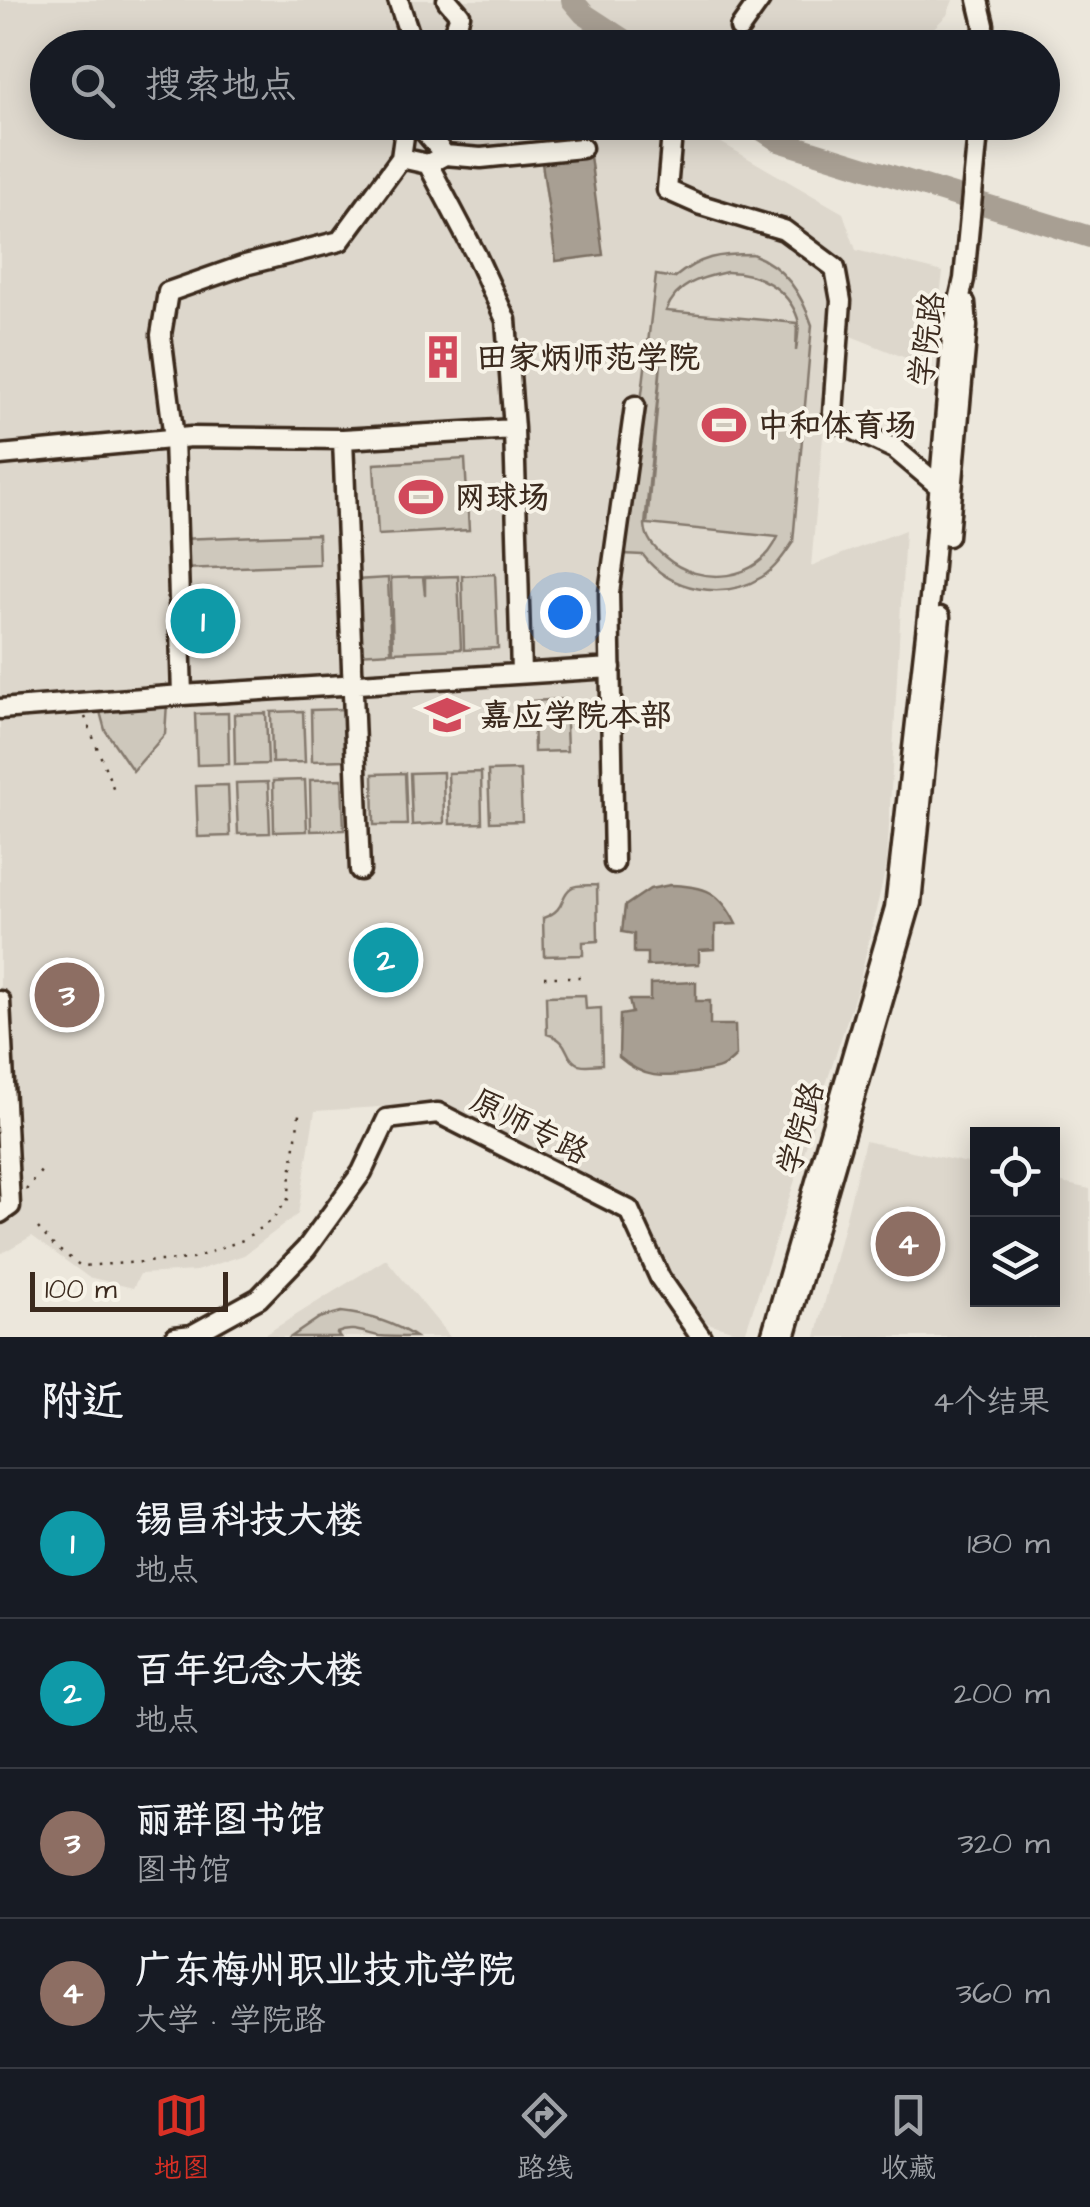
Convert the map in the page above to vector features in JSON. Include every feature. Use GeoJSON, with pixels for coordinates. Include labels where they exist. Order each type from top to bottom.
{"type":"FeatureCollection","features":[{"type":"Feature","properties":{"kind":"street"},"geometry":{"type":"LineString","coordinates":[[398,0],[408,30]]}},
{"type":"Feature","properties":{"kind":"street"},"geometry":{"type":"LineString","coordinates":[[446,0],[460,15],[455,30]]}},
{"type":"Feature","properties":{"kind":"street"},"geometry":{"type":"LineString","coordinates":[[740,28],[760,0]]}},
{"type":"Feature","properties":{"kind":"street"},"geometry":{"type":"LineString","coordinates":[[978,0],[984,30]]}},
{"type":"Feature","properties":{"kind":"street"},"geometry":{"type":"LineString","coordinates":[[182,695],[174,438],[161,335],[168,292],[244,264],[340,242],[401,158],[408,140]]}},
{"type":"Feature","properties":{"kind":"street"},"geometry":{"type":"LineString","coordinates":[[424,140],[506,320],[514,429],[521,673]]}},
{"type":"Feature","properties":{"kind":"street"},"geometry":{"type":"LineString","coordinates":[[671,140],[667,190],[784,230],[835,268],[841,301],[833,413],[842,424],[895,449],[940,487]]}},
{"type":"Feature","properties":{"kind":"street"},"geometry":{"type":"LineString","coordinates":[[964,280],[976,140]]}},
{"type":"Feature","properties":{"kind":"street"},"geometry":{"type":"LineString","coordinates":[[401,158],[481,158],[582,148]]}},
{"type":"Feature","properties":{"kind":"street","name":"学院路"},"geometry":{"type":"LineString","coordinates":[[771,1337],[894,908],[931,589],[953,327],[964,280]]}},
{"type":"Feature","properties":{"kind":"street","name":"学院路"},"geometry":{"type":"LineString","coordinates":[[785,1337],[911,902],[966,326],[964,280]]}},
{"type":"Feature","properties":{"kind":"street"},"geometry":{"type":"LineString","coordinates":[[614,863],[609,593],[635,406]]}},
{"type":"Feature","properties":{"kind":"street"},"geometry":{"type":"LineString","coordinates":[[0,455],[174,438],[343,439],[514,429]]}},
{"type":"Feature","properties":{"kind":"street"},"geometry":{"type":"LineString","coordinates":[[343,439],[360,870]]}},
{"type":"Feature","properties":{"kind":"street"},"geometry":{"type":"LineString","coordinates":[[0,709],[611,668]]}},
{"type":"Feature","properties":{"kind":"street"},"geometry":{"type":"LineString","coordinates":[[0,1002],[10,1206],[0,1213]]}},
{"type":"Feature","properties":{"kind":"street","name":"原师专路"},"geometry":{"type":"LineString","coordinates":[[175,1337],[192,1335],[259,1298],[306,1249],[362,1172],[388,1120],[438,1113],[630,1210],[660,1278],[701,1337]]}},
{"type":"Feature","properties":{"kind":"path"},"geometry":{"type":"LineString","coordinates":[[79,702],[116,795]]}},
{"type":"Feature","properties":{"kind":"path"},"geometry":{"type":"LineString","coordinates":[[544,977],[559,977]]}},
{"type":"Feature","properties":{"kind":"path"},"geometry":{"type":"LineString","coordinates":[[567,978],[582,977]]}},
{"type":"Feature","properties":{"kind":"path"},"geometry":{"type":"LineString","coordinates":[[38,1228],[81,1266],[192,1260],[243,1240],[272,1220],[288,1199],[300,1107]]}},
{"type":"Feature","properties":{"kind":"path"},"geometry":{"type":"LineString","coordinates":[[25,1192],[42,1170]]}},
{"type":"Feature","properties":{"kind":"shaded area","name":"嘉应学院本部"},"geometry":{"type":"Polygon","coordinates":[[[0,0],[953,0],[947,15],[932,30],[30,30],[30,140],[716,140],[843,213],[856,250],[943,272],[931,368],[833,329],[811,566],[905,530],[887,863],[859,983],[745,1334],[701,1321],[672,1276],[639,1204],[445,1103],[315,1111],[298,1214],[244,1255],[196,1271],[140,1274],[133,1288],[88,1277],[32,1236],[0,1254],[0,0]]]}},
{"type":"Feature","properties":{"kind":"shaded area"},"geometry":{"type":"Polygon","coordinates":[[[590,156],[603,255],[556,261],[542,163],[590,156]]]}},
{"type":"Feature","properties":{"kind":"shaded area"},"geometry":{"type":"Polygon","coordinates":[[[752,254],[783,274],[803,302],[812,325],[793,542],[762,577],[731,589],[698,588],[668,577],[643,555],[623,554],[656,275],[674,278],[702,261],[752,254]],[[727,272],[683,288],[666,311],[797,323],[796,351],[798,319],[787,299],[760,279],[727,272]],[[662,352],[645,525],[647,535],[665,557],[695,573],[711,576],[743,571],[769,552],[778,537],[647,524],[662,352]]]}},
{"type":"Feature","properties":{"kind":"shaded area","name":"网球场"},"geometry":{"type":"Polygon","coordinates":[[[465,459],[469,530],[378,535],[374,464],[465,459]]]}},
{"type":"Feature","properties":{"kind":"shaded area"},"geometry":{"type":"Polygon","coordinates":[[[318,534],[319,564],[181,569],[180,539],[318,534]]]}},
{"type":"Feature","properties":{"kind":"shaded area"},"geometry":{"type":"Polygon","coordinates":[[[495,574],[498,648],[464,650],[462,576],[495,574]]]}},
{"type":"Feature","properties":{"kind":"shaded area"},"geometry":{"type":"Polygon","coordinates":[[[458,576],[461,649],[393,652],[391,578],[423,577],[425,595],[425,577],[458,576]]]}},
{"type":"Feature","properties":{"kind":"shaded area"},"geometry":{"type":"Polygon","coordinates":[[[388,578],[391,652],[357,654],[355,580],[388,578]]]}},
{"type":"Feature","properties":{"kind":"shaded area"},"geometry":{"type":"Polygon","coordinates":[[[565,699],[567,751],[534,752],[533,701],[565,699]]]}},
{"type":"Feature","properties":{"kind":"shaded area"},"geometry":{"type":"Polygon","coordinates":[[[167,703],[165,734],[133,771],[105,730],[99,708],[167,703]]]}},
{"type":"Feature","properties":{"kind":"shaded area"},"geometry":{"type":"Polygon","coordinates":[[[343,709],[345,760],[312,761],[311,710],[343,709]]]}},
{"type":"Feature","properties":{"kind":"shaded area"},"geometry":{"type":"Polygon","coordinates":[[[303,711],[305,762],[272,763],[271,712],[303,711]]]}},
{"type":"Feature","properties":{"kind":"shaded area"},"geometry":{"type":"Polygon","coordinates":[[[228,713],[229,764],[197,765],[195,714],[228,713]]]}},
{"type":"Feature","properties":{"kind":"shaded area"},"geometry":{"type":"Polygon","coordinates":[[[266,713],[268,764],[235,765],[234,714],[266,713]]]}},
{"type":"Feature","properties":{"kind":"shaded area"},"geometry":{"type":"Polygon","coordinates":[[[520,770],[522,821],[490,822],[488,771],[520,770]]]}},
{"type":"Feature","properties":{"kind":"shaded area"},"geometry":{"type":"Polygon","coordinates":[[[443,772],[444,823],[412,825],[410,773],[443,772]]]}},
{"type":"Feature","properties":{"kind":"shaded area"},"geometry":{"type":"Polygon","coordinates":[[[481,772],[482,823],[450,824],[448,773],[481,772]]]}},
{"type":"Feature","properties":{"kind":"shaded area"},"geometry":{"type":"Polygon","coordinates":[[[405,773],[407,825],[374,825],[373,774],[405,773]]]}},
{"type":"Feature","properties":{"kind":"shaded area"},"geometry":{"type":"Polygon","coordinates":[[[342,779],[344,830],[311,831],[310,780],[342,779]]]}},
{"type":"Feature","properties":{"kind":"shaded area"},"geometry":{"type":"Polygon","coordinates":[[[305,780],[307,831],[274,832],[273,781],[305,780]]]}},
{"type":"Feature","properties":{"kind":"shaded area"},"geometry":{"type":"Polygon","coordinates":[[[268,782],[270,833],[238,834],[236,783],[268,782]]]}},
{"type":"Feature","properties":{"kind":"shaded area"},"geometry":{"type":"Polygon","coordinates":[[[228,785],[230,836],[198,837],[196,786],[228,785]]]}},
{"type":"Feature","properties":{"kind":"shaded area"},"geometry":{"type":"Polygon","coordinates":[[[597,885],[598,941],[583,942],[583,955],[544,956],[543,918],[556,911],[571,888],[597,885]]]}},
{"type":"Feature","properties":{"kind":"shaded area"},"geometry":{"type":"Polygon","coordinates":[[[670,885],[710,892],[724,904],[736,924],[715,925],[715,949],[699,950],[699,964],[647,966],[647,953],[634,953],[634,934],[622,932],[625,906],[650,889],[670,885]]]}},
{"type":"Feature","properties":{"kind":"shaded area"},"geometry":{"type":"Polygon","coordinates":[[[696,982],[696,1001],[710,1001],[710,1025],[735,1025],[736,1056],[717,1069],[663,1076],[645,1073],[619,1057],[620,1015],[632,1013],[629,1000],[650,1000],[650,984],[696,982]]]}},
{"type":"Feature","properties":{"kind":"shaded area"},"geometry":{"type":"Polygon","coordinates":[[[585,995],[586,1009],[601,1008],[602,1064],[576,1063],[560,1040],[547,1034],[546,996],[585,995]]]}},
{"type":"Feature","properties":{"kind":"shaded area"},"geometry":{"type":"Polygon","coordinates":[[[865,1141],[970,1164],[970,1307],[1060,1307],[1060,1183],[1090,1189],[1090,1337],[816,1337],[865,1141]]]}},
{"type":"Feature","properties":{"kind":"shaded area"},"geometry":{"type":"Polygon","coordinates":[[[386,1259],[450,1337],[261,1337],[386,1259]]]}},
{"type":"Feature","properties":{"kind":"shaded area"},"geometry":{"type":"Polygon","coordinates":[[[341,1312],[380,1320],[415,1337],[379,1336],[353,1330],[337,1333],[340,1337],[291,1337],[319,1318],[341,1312]]]}},
{"type":"Feature","properties":{"kind":"waterway"},"geometry":{"type":"LineString","coordinates":[[572,0],[584,14],[608,30]]}},
{"type":"Feature","properties":{"kind":"waterway"},"geometry":{"type":"LineString","coordinates":[[777,140],[1090,237]]}},
{"type":"Feature","properties":{"kind":"place","name":"田家炳师范学院"},"geometry":{"type":"Point","coordinates":[443,357]}},
{"type":"Feature","properties":{"kind":"place","name":"中和体育场"},"geometry":{"type":"Point","coordinates":[724,425]}},
{"type":"Feature","properties":{"kind":"place","name":"网球场"},"geometry":{"type":"Point","coordinates":[421,497]}},
{"type":"Feature","properties":{"kind":"place","name":"锡昌科技大楼"},"geometry":{"type":"Point","coordinates":[203,621]}},
{"type":"Feature","properties":{"kind":"place","name":"嘉应学院本部"},"geometry":{"type":"Point","coordinates":[447,715]}},
{"type":"Feature","properties":{"kind":"place","name":"百年纪念大楼"},"geometry":{"type":"Point","coordinates":[386,960]}},
{"type":"Feature","properties":{"kind":"place","name":"丽群图书馆"},"geometry":{"type":"Point","coordinates":[67,995]}},
{"type":"Feature","properties":{"kind":"place","name":"广东梅州职业技术学院"},"geometry":{"type":"Point","coordinates":[908,1244]}}]}
